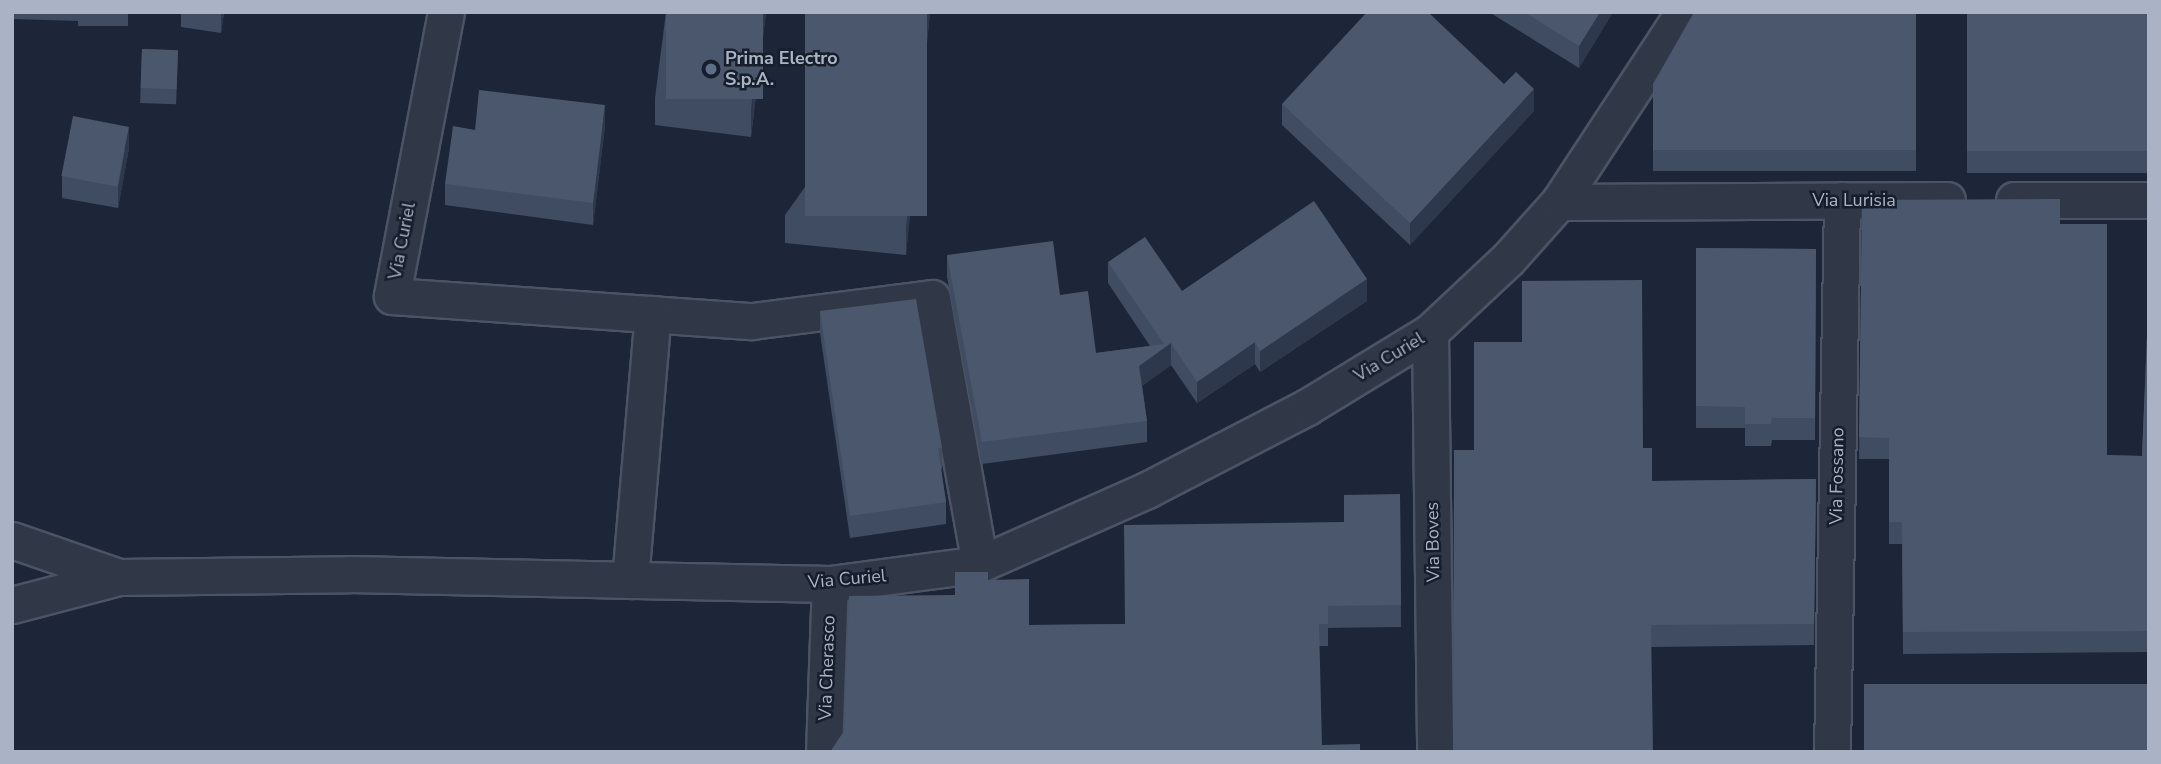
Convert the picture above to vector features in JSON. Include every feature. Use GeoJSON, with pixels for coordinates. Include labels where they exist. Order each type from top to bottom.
{"type":"FeatureCollection","features":[{"type":"Feature","properties":{"kind":"street","name":"Via Curiel"},"geometry":{"type":"LineString","coordinates":[[446,12],[392,296],[752,321],[932,298],[980,564]]}},
{"type":"Feature","properties":{"kind":"street","name":"Via Curiel"},"geometry":{"type":"LineString","coordinates":[[12,605],[119,577],[350,574],[830,584],[980,564],[1147,490],[1307,407],[1430,332],[1508,259],[1559,202],[1684,12]]}},
{"type":"Feature","properties":{"kind":"street","name":"Via Fossano"},"geometry":{"type":"LineString","coordinates":[[1832,752],[1842,200]]}},
{"type":"Feature","properties":{"kind":"street","name":"Via Lurisia"},"geometry":{"type":"LineString","coordinates":[[1559,202],[2149,200]]}},
{"type":"Feature","properties":{"kind":"street"},"geometry":{"type":"LineString","coordinates":[[629,580],[653,314]]}},
{"type":"Feature","properties":{"kind":"street","name":"Via Boves"},"geometry":{"type":"LineString","coordinates":[[1430,332],[1435,752]]}},
{"type":"Feature","properties":{"kind":"street","name":"Via Curiel"},"geometry":{"type":"LineString","coordinates":[[12,540],[119,577]]}},
{"type":"Feature","properties":{"kind":"street","name":"Via Cherasco"},"geometry":{"type":"LineString","coordinates":[[824,752],[830,584]]}},
{"type":"Feature","properties":{"kind":"building","name":"Prima Electro S.p.A."},"geometry":{"type":"Polygon","coordinates":[[[666,12],[763,12],[763,99],[666,99],[666,12]]]}},
{"type":"Feature","properties":{"kind":"building"},"geometry":{"type":"Polygon","coordinates":[[[805,12],[927,12],[927,216],[805,216],[805,12]]]}},
{"type":"Feature","properties":{"kind":"building"},"geometry":{"type":"Polygon","coordinates":[[[1367,12],[1429,13],[1504,84],[1516,72],[1534,89],[1410,223],[1282,104],[1367,12]]]}},
{"type":"Feature","properties":{"kind":"building"},"geometry":{"type":"Polygon","coordinates":[[[1524,12],[1600,12],[1579,46],[1524,12]]]}},
{"type":"Feature","properties":{"kind":"building"},"geometry":{"type":"Polygon","coordinates":[[[1967,12],[2149,12],[2149,151],[1967,151],[1967,12]]]}},
{"type":"Feature","properties":{"kind":"building"},"geometry":{"type":"Polygon","coordinates":[[[1693,14],[1916,14],[1916,150],[1653,150],[1653,84],[1693,14]]]}},
{"type":"Feature","properties":{"kind":"building"},"geometry":{"type":"Polygon","coordinates":[[[142,49],[178,50],[177,89],[141,88],[142,49]]]}},
{"type":"Feature","properties":{"kind":"building"},"geometry":{"type":"Polygon","coordinates":[[[479,90],[605,105],[593,203],[445,184],[453,126],[475,130],[479,90]]]}},
{"type":"Feature","properties":{"kind":"building"},"geometry":{"type":"Polygon","coordinates":[[[73,116],[129,127],[117,187],[61,176],[73,116]]]}},
{"type":"Feature","properties":{"kind":"building"},"geometry":{"type":"Polygon","coordinates":[[[2060,199],[2060,224],[2107,224],[2107,455],[2142,456],[2149,288],[2149,631],[1903,632],[1902,522],[1889,522],[1889,438],[1859,437],[1862,200],[2060,199]]]}},
{"type":"Feature","properties":{"kind":"building"},"geometry":{"type":"Polygon","coordinates":[[[1314,201],[1367,279],[1260,351],[1255,342],[1197,382],[1171,343],[1139,366],[1147,421],[982,442],[947,255],[1053,241],[1060,295],[1088,291],[1096,353],[1164,344],[1108,262],[1145,237],[1182,291],[1314,201]]]}},
{"type":"Feature","properties":{"kind":"building"},"geometry":{"type":"Polygon","coordinates":[[[1696,248],[1816,249],[1815,418],[1772,418],[1771,424],[1745,424],[1745,407],[1696,406],[1696,248]]]}},
{"type":"Feature","properties":{"kind":"building"},"geometry":{"type":"Polygon","coordinates":[[[1642,280],[1643,448],[1652,448],[1652,481],[1816,479],[1814,624],[1651,625],[1653,752],[1453,752],[1454,450],[1474,450],[1474,342],[1522,342],[1522,281],[1642,280]]]}},
{"type":"Feature","properties":{"kind":"building"},"geometry":{"type":"Polygon","coordinates":[[[916,299],[942,448],[938,448],[946,502],[850,516],[820,311],[916,299]]]}},
{"type":"Feature","properties":{"kind":"building"},"geometry":{"type":"Polygon","coordinates":[[[1400,494],[1401,605],[1328,606],[1328,624],[1319,624],[1322,745],[1360,744],[1360,752],[832,752],[844,731],[849,596],[955,595],[955,572],[988,572],[988,580],[1029,579],[1029,625],[1125,624],[1124,525],[1344,522],[1344,495],[1400,494]]]}},
{"type":"Feature","properties":{"kind":"building"},"geometry":{"type":"Polygon","coordinates":[[[1864,684],[2149,684],[2149,752],[1864,752],[1864,684]]]}},
{"type":"Feature","properties":{"kind":"place","name":"Prima Electro S.p.A."},"geometry":{"type":"Point","coordinates":[711,69]}}]}
